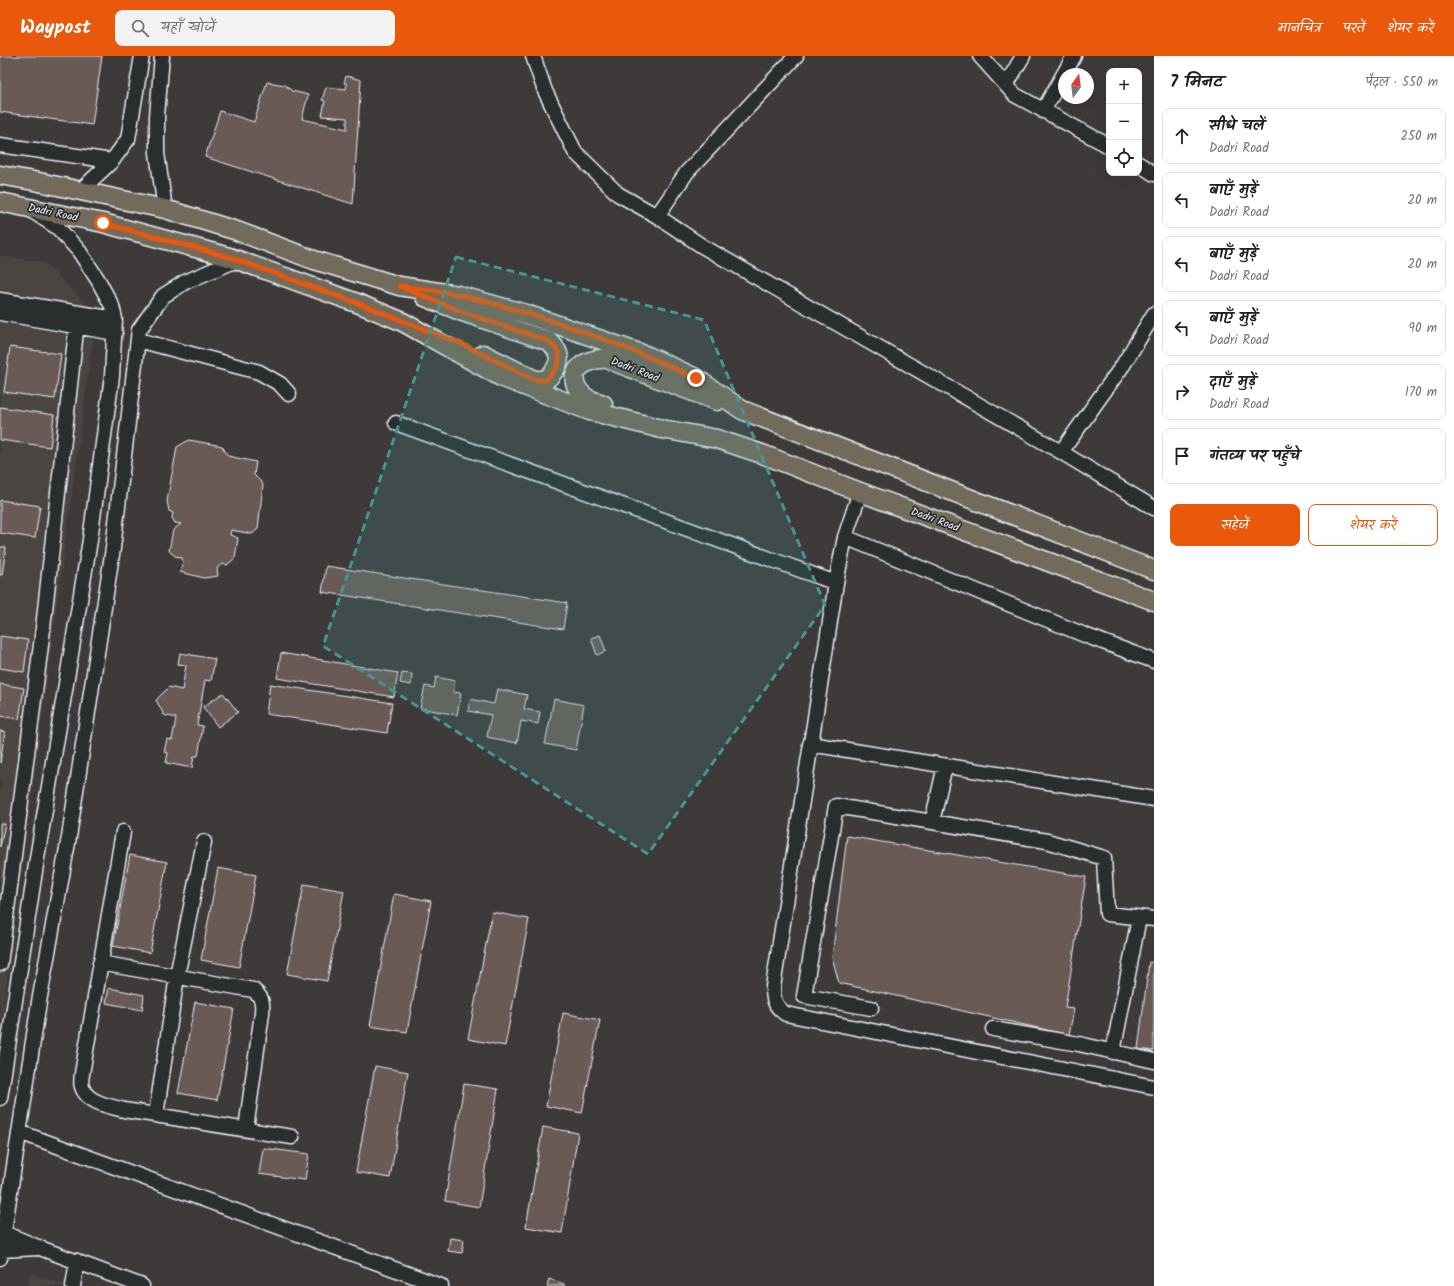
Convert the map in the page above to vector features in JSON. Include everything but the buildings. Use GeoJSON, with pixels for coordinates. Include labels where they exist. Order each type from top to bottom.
{"type":"FeatureCollection","features":[{"type":"Feature","properties":{"kind":"main road","name":"Dadri Road"},"geometry":{"type":"LineString","coordinates":[[0,175],[165,209],[237,231],[314,260],[399,286],[460,311],[548,341],[557,348],[559,356],[558,367],[546,380],[535,380],[462,344],[357,303],[237,260],[103,223],[0,202]]}},
{"type":"Feature","properties":{"kind":"main road","name":"Dadri Road"},"geometry":{"type":"LineString","coordinates":[[399,286],[458,294],[524,313],[648,356],[696,378],[742,410]]}},
{"type":"Feature","properties":{"kind":"main road","name":"Dadri Road"},"geometry":{"type":"LineString","coordinates":[[401,321],[501,377],[583,408],[662,429],[717,439]]}},
{"type":"Feature","properties":{"kind":"main road","name":"Dadri Road"},"geometry":{"type":"LineString","coordinates":[[1154,570],[607,359],[596,358],[582,364],[575,374],[576,387],[584,397],[615,408],[658,418],[762,454],[1154,601]]}},
{"type":"Feature","properties":{"kind":"street"},"geometry":{"type":"LineString","coordinates":[[80,191],[112,161],[128,139],[142,56]]}},
{"type":"Feature","properties":{"kind":"street"},"geometry":{"type":"LineString","coordinates":[[162,56],[157,116],[157,153],[165,209]]}},
{"type":"Feature","properties":{"kind":"street"},"geometry":{"type":"LineString","coordinates":[[533,56],[545,92],[575,152],[618,194],[657,216],[702,246],[1061,452],[1154,508]]}},
{"type":"Feature","properties":{"kind":"street"},"geometry":{"type":"LineString","coordinates":[[657,216],[687,172],[796,56]]}},
{"type":"Feature","properties":{"kind":"street"},"geometry":{"type":"LineString","coordinates":[[980,56],[1015,95],[1106,144]]}},
{"type":"Feature","properties":{"kind":"street"},"geometry":{"type":"LineString","coordinates":[[1006,85],[1023,56]]}},
{"type":"Feature","properties":{"kind":"street"},"geometry":{"type":"LineString","coordinates":[[1043,110],[1074,56]]}},
{"type":"Feature","properties":{"kind":"street"},"geometry":{"type":"LineString","coordinates":[[0,145],[112,161]]}},
{"type":"Feature","properties":{"kind":"street"},"geometry":{"type":"LineString","coordinates":[[1142,166],[1154,174]]}},
{"type":"Feature","properties":{"kind":"street"},"geometry":{"type":"LineString","coordinates":[[0,1098],[38,852],[88,548],[108,407],[115,333],[114,312],[98,280],[79,251],[58,228],[25,207]]}},
{"type":"Feature","properties":{"kind":"street"},"geometry":{"type":"LineString","coordinates":[[40,1248],[0,1253],[2,1231],[39,1002],[71,825],[113,548],[139,330],[163,296],[185,282],[237,260]]}},
{"type":"Feature","properties":{"kind":"street"},"geometry":{"type":"LineString","coordinates":[[0,300],[78,319],[115,333]]}},
{"type":"Feature","properties":{"kind":"street"},"geometry":{"type":"LineString","coordinates":[[0,313],[78,319],[115,319]]}},
{"type":"Feature","properties":{"kind":"street"},"geometry":{"type":"LineString","coordinates":[[1061,452],[1123,365],[1154,314]]}},
{"type":"Feature","properties":{"kind":"street"},"geometry":{"type":"LineString","coordinates":[[0,964],[42,637],[78,319]]}},
{"type":"Feature","properties":{"kind":"street"},"geometry":{"type":"LineString","coordinates":[[138,340],[259,372],[280,384],[288,394]]}},
{"type":"Feature","properties":{"kind":"street"},"geometry":{"type":"LineString","coordinates":[[108,407],[129,410]]}},
{"type":"Feature","properties":{"kind":"street"},"geometry":{"type":"LineString","coordinates":[[396,423],[836,583]]}},
{"type":"Feature","properties":{"kind":"street"},"geometry":{"type":"LineString","coordinates":[[860,492],[845,537],[836,583],[773,987],[773,999],[778,1009],[786,1014],[1154,1087]]}},
{"type":"Feature","properties":{"kind":"street"},"geometry":{"type":"LineString","coordinates":[[845,537],[1087,636],[1154,661]]}},
{"type":"Feature","properties":{"kind":"street"},"geometry":{"type":"LineString","coordinates":[[810,744],[1154,799]]}},
{"type":"Feature","properties":{"kind":"street"},"geometry":{"type":"LineString","coordinates":[[932,822],[945,766]]}},
{"type":"Feature","properties":{"kind":"street"},"geometry":{"type":"LineString","coordinates":[[871,1008],[804,996],[836,806],[1047,841],[1104,858],[1107,914],[1154,919]]}},
{"type":"Feature","properties":{"kind":"street"},"geometry":{"type":"LineString","coordinates":[[123,832],[83,1068],[82,1087],[86,1094],[98,1103],[124,1110],[292,1137]]}},
{"type":"Feature","properties":{"kind":"street"},"geometry":{"type":"LineString","coordinates":[[156,1115],[176,976],[204,842]]}},
{"type":"Feature","properties":{"kind":"street"},"geometry":{"type":"LineString","coordinates":[[1113,1052],[1139,918]]}},
{"type":"Feature","properties":{"kind":"street"},"geometry":{"type":"LineString","coordinates":[[100,963],[253,990],[260,995],[263,1002],[262,1013],[246,1129]]}},
{"type":"Feature","properties":{"kind":"street"},"geometry":{"type":"LineString","coordinates":[[993,1029],[1154,1061]]}},
{"type":"Feature","properties":{"kind":"street"},"geometry":{"type":"LineString","coordinates":[[19,1132],[441,1286]]}},
{"type":"Feature","properties":{"kind":"street"},"geometry":{"type":"LineString","coordinates":[[2,1231],[40,1248],[142,1286]]}},
{"type":"Feature","properties":{"kind":"street"},"geometry":{"type":"LineString","coordinates":[[73,1286],[77,1261]]}},
{"type":"Feature","properties":{"kind":"highlighted area"},"geometry":{"type":"Polygon","coordinates":[[[456,257],[704,320],[825,605],[648,854],[323,646],[456,257]]]}},
{"type":"Feature","properties":{"kind":"shaded area"},"geometry":{"type":"Polygon","coordinates":[[[0,256],[44,262],[96,314],[0,1030],[0,256]]]}},
{"type":"Feature","properties":{"kind":"shaded area"},"geometry":{"type":"Polygon","coordinates":[[[30,1273],[67,1286],[28,1286],[30,1273]]]}},
{"type":"Feature","properties":{"kind":"route"},"geometry":{"type":"LineString","coordinates":[[103,223],[229,257],[357,303],[462,344],[535,380],[546,380],[558,367],[559,356],[557,348],[548,341],[460,311],[399,286],[458,294],[524,313],[648,356],[696,378]]}}]}
